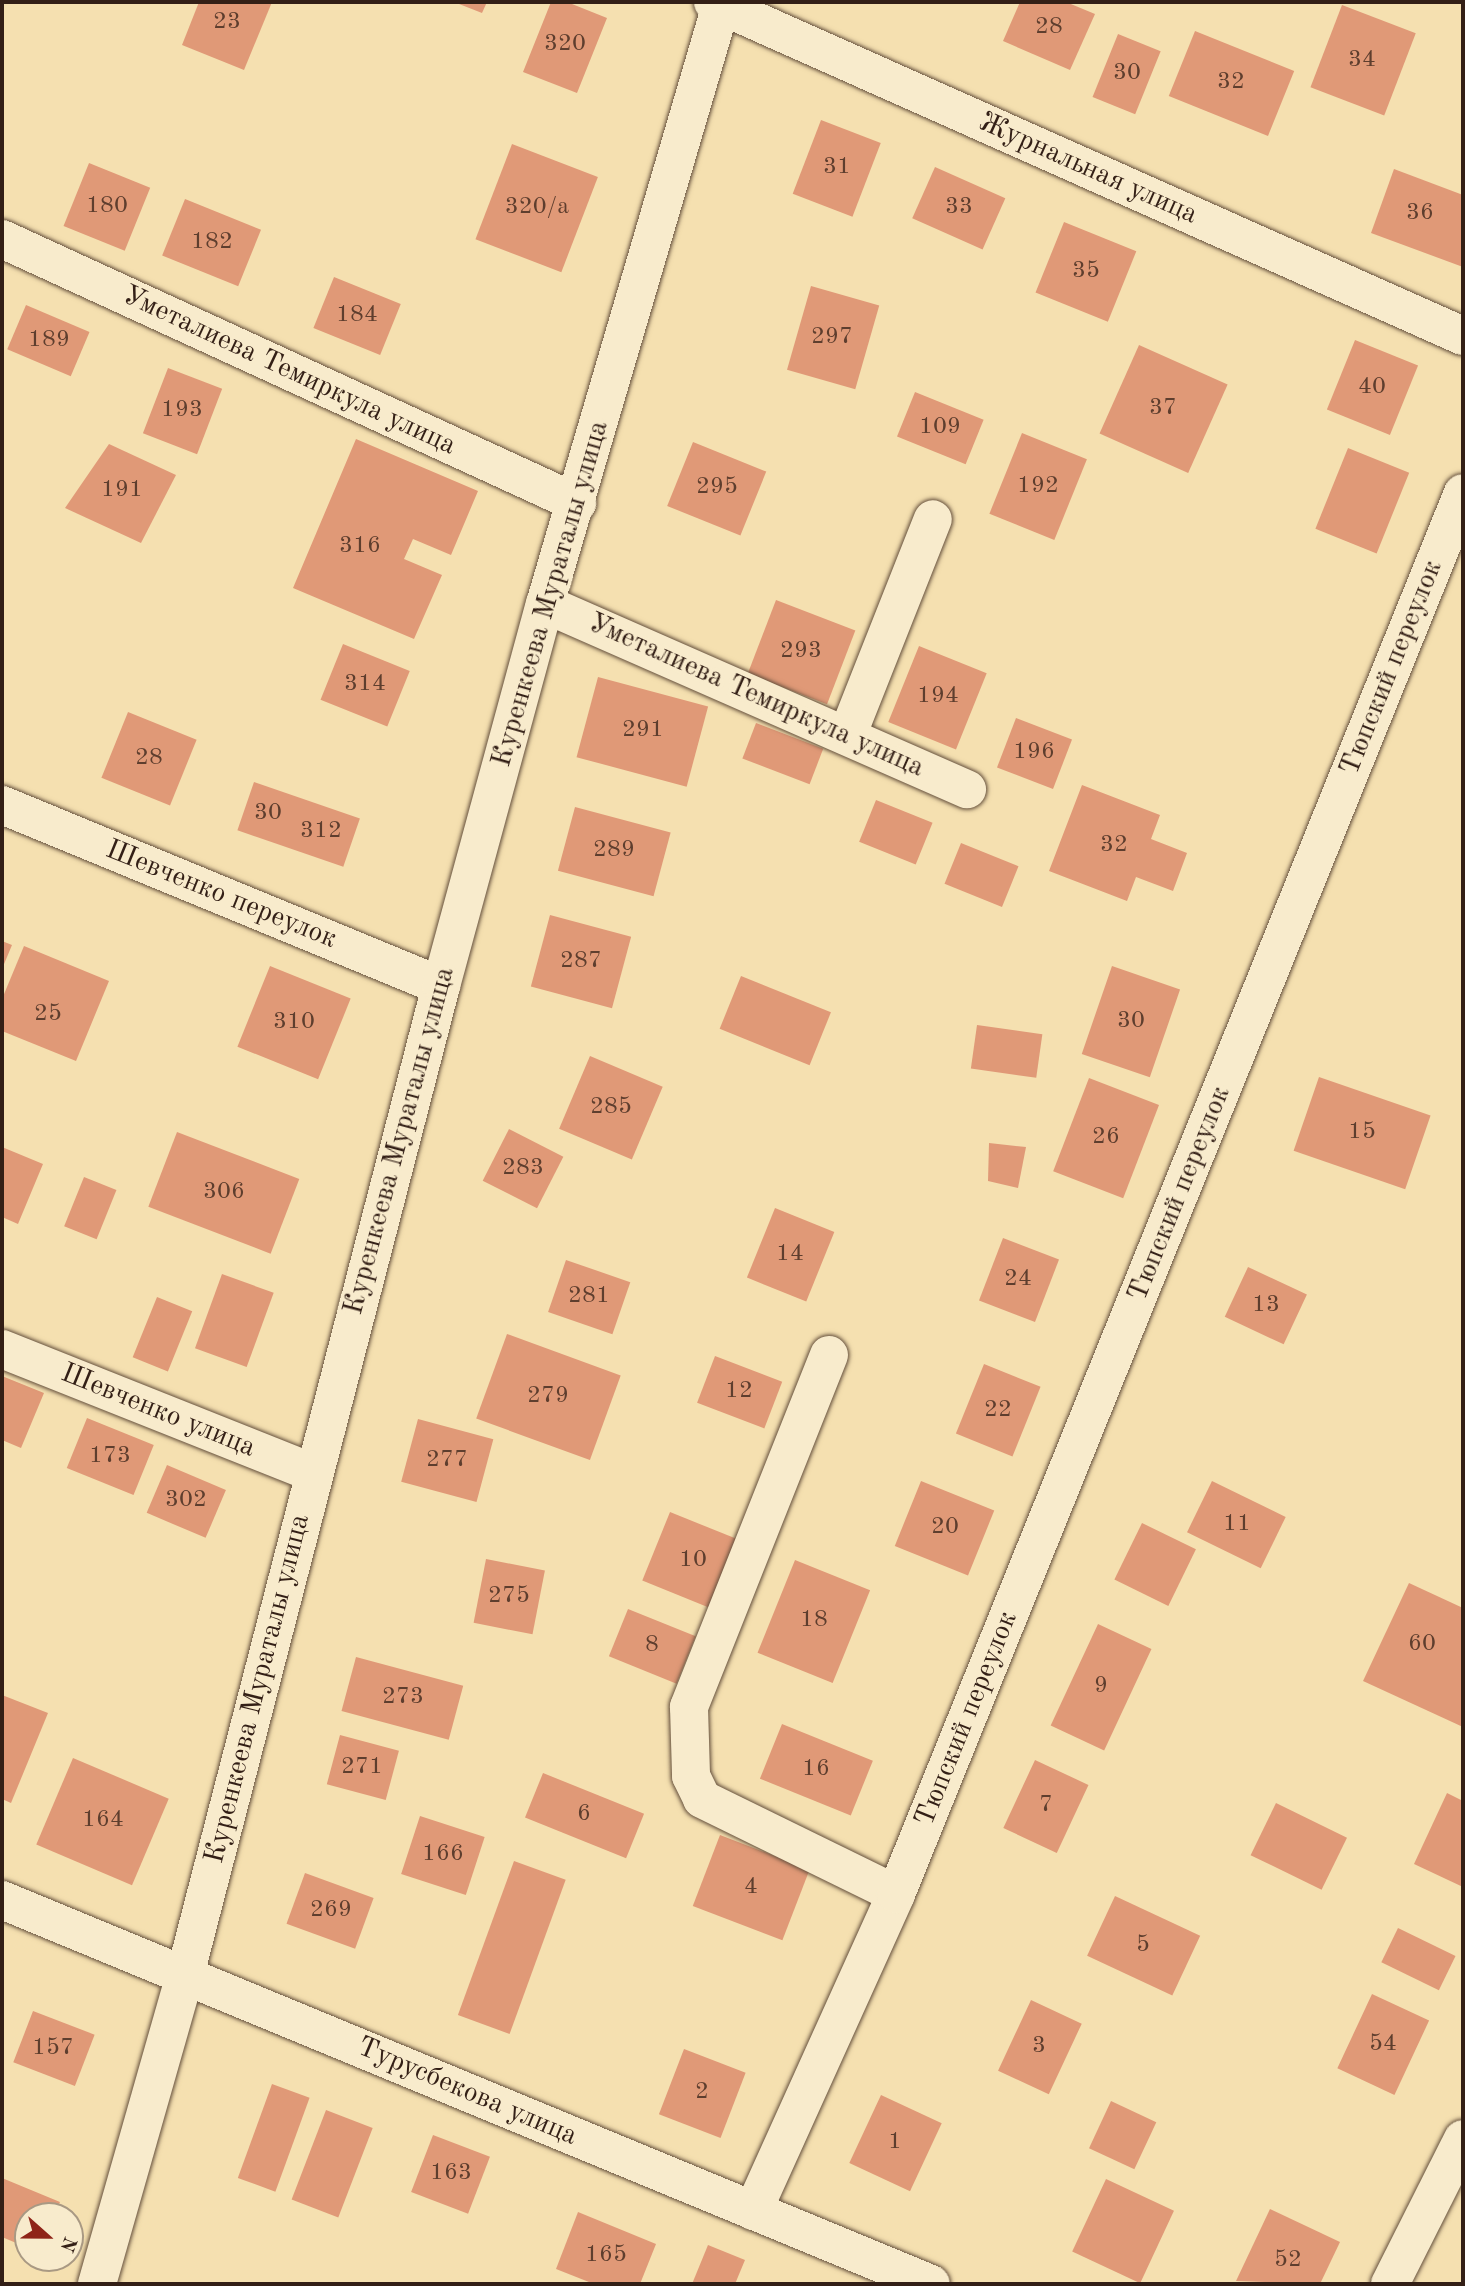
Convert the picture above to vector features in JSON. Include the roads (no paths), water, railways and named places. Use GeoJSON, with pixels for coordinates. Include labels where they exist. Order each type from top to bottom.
{"type":"FeatureCollection","features":[{"type":"Feature","properties":{"kind":"street","name":"Журнальная улица"},"geometry":{"type":"LineString","coordinates":[[719,3],[1463,336]]}},
{"type":"Feature","properties":{"kind":"street","name":"Куренкеева Мураталы улица"},"geometry":{"type":"LineString","coordinates":[[97,2284],[185,1975],[313,1473],[545,604],[577,503],[719,3]]}},
{"type":"Feature","properties":{"kind":"street","name":"Уметалиева Темиркула улица"},"geometry":{"type":"LineString","coordinates":[[2,239],[577,503]]}},
{"type":"Feature","properties":{"kind":"street","name":"Тюпский переулок"},"geometry":{"type":"LineString","coordinates":[[754,2211],[896,1894],[1463,493]]}},
{"type":"Feature","properties":{"kind":"street"},"geometry":{"type":"LineString","coordinates":[[847,736],[933,519]]}},
{"type":"Feature","properties":{"kind":"street","name":"Уметалиева Темиркула улица"},"geometry":{"type":"LineString","coordinates":[[545,604],[967,789]]}},
{"type":"Feature","properties":{"kind":"street","name":"Шевченко переулок"},"geometry":{"type":"LineString","coordinates":[[2,805],[441,986]]}},
{"type":"Feature","properties":{"kind":"street","name":"Шевченко улица"},"geometry":{"type":"LineString","coordinates":[[2,1349],[313,1473]]}},
{"type":"Feature","properties":{"kind":"street"},"geometry":{"type":"LineString","coordinates":[[829,1355],[689,1707],[691,1776],[702,1799],[896,1894]]}},
{"type":"Feature","properties":{"kind":"street","name":"Турусбекова улица"},"geometry":{"type":"LineString","coordinates":[[2,1900],[931,2284]]}},
{"type":"Feature","properties":{"kind":"street"},"geometry":{"type":"LineString","coordinates":[[1390,2284],[1463,2139]]}}]}
